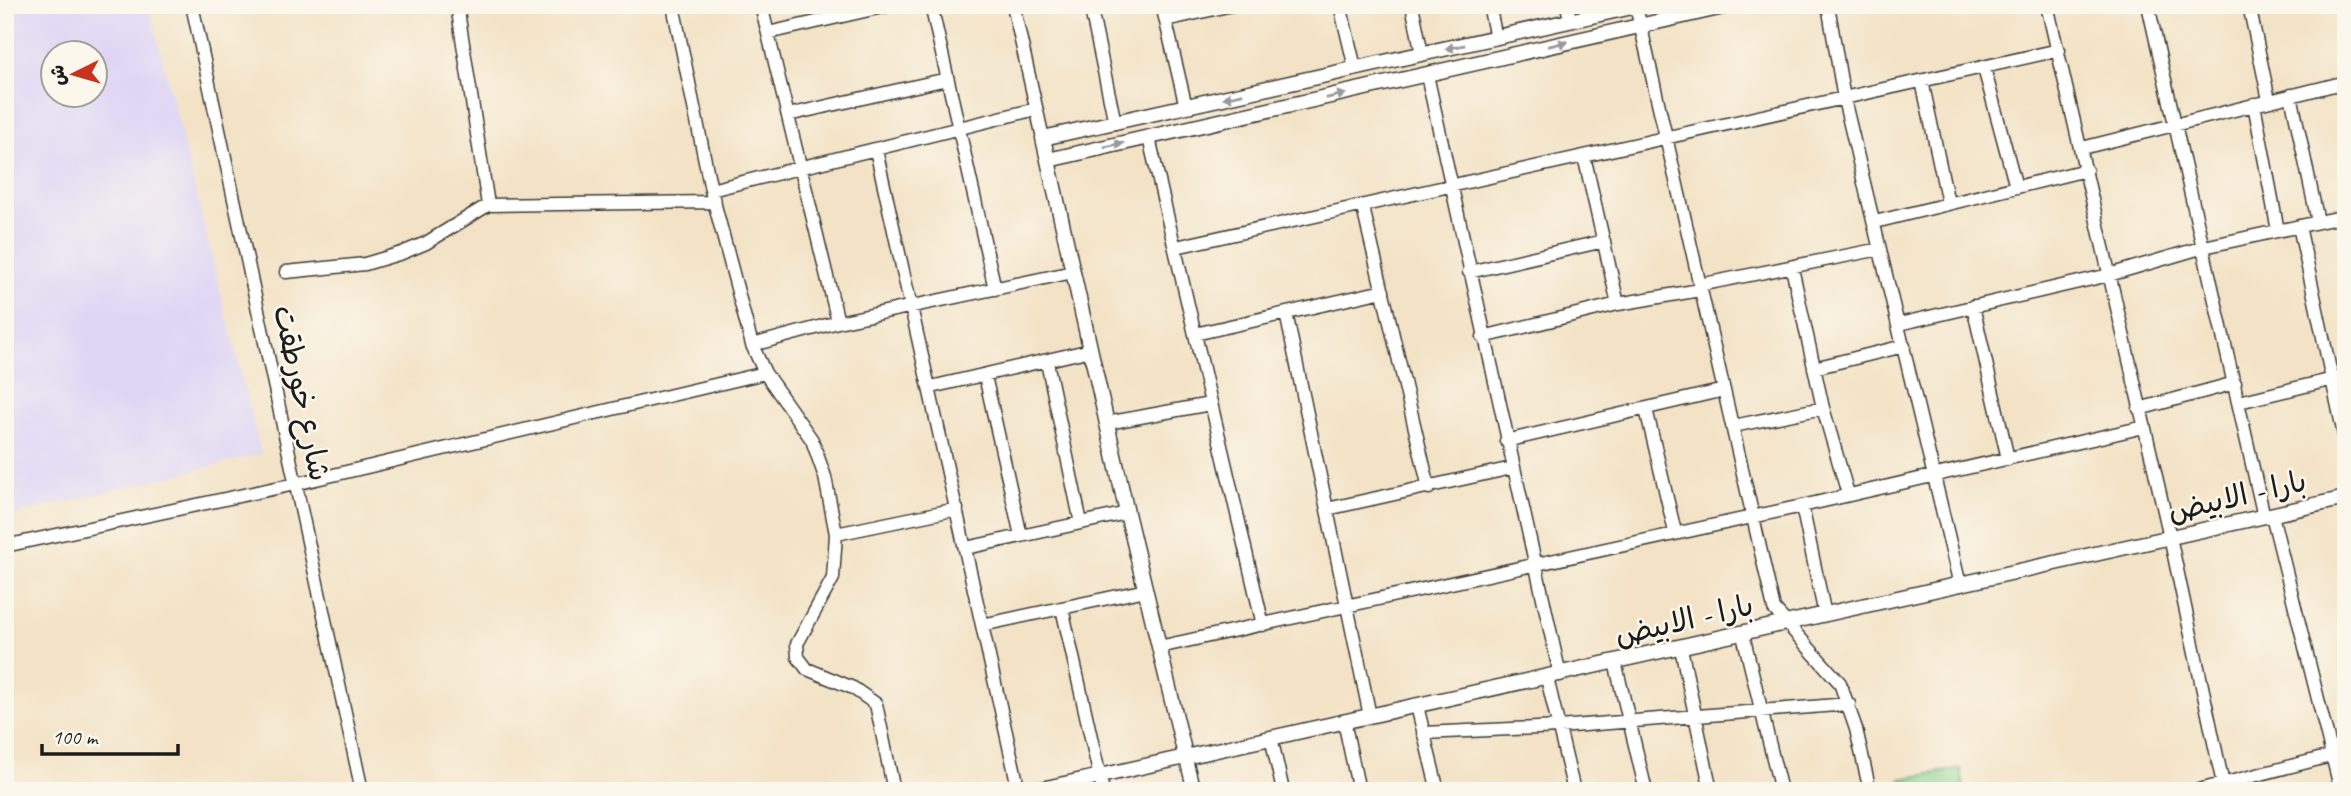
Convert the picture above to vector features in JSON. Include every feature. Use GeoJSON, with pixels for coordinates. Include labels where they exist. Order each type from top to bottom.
{"type":"FeatureCollection","features":[{"type":"Feature","properties":{"kind":"main road"},"geometry":{"type":"LineString","coordinates":[[1048,160],[1732,5]]}},
{"type":"Feature","properties":{"kind":"main road"},"geometry":{"type":"LineString","coordinates":[[1185,755],[1127,513],[1043,138],[1496,38],[1569,12],[1639,6]]}},
{"type":"Feature","properties":{"kind":"main road","name":"بارا - الابيض"},"geometry":{"type":"LineString","coordinates":[[1032,791],[1185,755],[1743,635],[2346,498]]}},
{"type":"Feature","properties":{"kind":"street","name":"شارع خورطقت"},"geometry":{"type":"LineString","coordinates":[[192,5],[362,791]]}},
{"type":"Feature","properties":{"kind":"street"},"geometry":{"type":"LineString","coordinates":[[457,5],[476,143],[488,205]]}},
{"type":"Feature","properties":{"kind":"street"},"geometry":{"type":"LineString","coordinates":[[673,5],[713,196],[752,345],[765,373],[812,440],[825,477],[836,534],[833,578],[797,643],[798,657],[807,669],[853,688],[876,704],[894,791]]}},
{"type":"Feature","properties":{"kind":"street"},"geometry":{"type":"LineString","coordinates":[[761,5],[838,322]]}},
{"type":"Feature","properties":{"kind":"street"},"geometry":{"type":"LineString","coordinates":[[768,33],[891,5]]}},
{"type":"Feature","properties":{"kind":"street"},"geometry":{"type":"LineString","coordinates":[[931,5],[995,289]]}},
{"type":"Feature","properties":{"kind":"street"},"geometry":{"type":"LineString","coordinates":[[1013,5],[1043,138]]}},
{"type":"Feature","properties":{"kind":"street"},"geometry":{"type":"LineString","coordinates":[[1090,5],[1115,122]]}},
{"type":"Feature","properties":{"kind":"street"},"geometry":{"type":"LineString","coordinates":[[1162,5],[1186,107]]}},
{"type":"Feature","properties":{"kind":"street"},"geometry":{"type":"LineString","coordinates":[[1166,20],[1232,5]]}},
{"type":"Feature","properties":{"kind":"street"},"geometry":{"type":"LineString","coordinates":[[1340,5],[1355,68]]}},
{"type":"Feature","properties":{"kind":"street"},"geometry":{"type":"LineString","coordinates":[[1412,5],[1422,54]]}},
{"type":"Feature","properties":{"kind":"street"},"geometry":{"type":"LineString","coordinates":[[1489,5],[1496,38]]}},
{"type":"Feature","properties":{"kind":"street"},"geometry":{"type":"LineString","coordinates":[[1828,5],[1844,99],[1960,585]]}},
{"type":"Feature","properties":{"kind":"street"},"geometry":{"type":"LineString","coordinates":[[2047,5],[2170,537],[2223,785]]}},
{"type":"Feature","properties":{"kind":"street"},"geometry":{"type":"LineString","coordinates":[[2148,5],[2239,402],[2268,516],[2339,754],[2341,791]]}},
{"type":"Feature","properties":{"kind":"street"},"geometry":{"type":"LineString","coordinates":[[2249,5],[2269,100]]}},
{"type":"Feature","properties":{"kind":"street"},"geometry":{"type":"LineString","coordinates":[[1639,6],[1641,26],[1699,287],[1774,609],[1785,625],[1823,661],[1840,683],[1849,704],[1870,791]]}},
{"type":"Feature","properties":{"kind":"street"},"geometry":{"type":"LineString","coordinates":[[1176,247],[1363,208],[1666,136],[2059,50]]}},
{"type":"Feature","properties":{"kind":"street"},"geometry":{"type":"LineString","coordinates":[[1984,68],[2016,187]]}},
{"type":"Feature","properties":{"kind":"street"},"geometry":{"type":"LineString","coordinates":[[1427,75],[1534,566],[1554,676],[1559,727],[1574,791]]}},
{"type":"Feature","properties":{"kind":"street"},"geometry":{"type":"LineString","coordinates":[[788,115],[947,79]]}},
{"type":"Feature","properties":{"kind":"street"},"geometry":{"type":"LineString","coordinates":[[1922,81],[1948,203]]}},
{"type":"Feature","properties":{"kind":"street"},"geometry":{"type":"LineString","coordinates":[[2082,149],[2346,82]]}},
{"type":"Feature","properties":{"kind":"street"},"geometry":{"type":"LineString","coordinates":[[2291,94],[2318,222]]}},
{"type":"Feature","properties":{"kind":"street"},"geometry":{"type":"LineString","coordinates":[[2254,104],[2278,231]]}},
{"type":"Feature","properties":{"kind":"street"},"geometry":{"type":"LineString","coordinates":[[286,272],[365,264],[402,253],[426,243],[488,205],[713,196],[799,167],[1036,109]]}},
{"type":"Feature","properties":{"kind":"street"},"geometry":{"type":"LineString","coordinates":[[1149,138],[1263,625]]}},
{"type":"Feature","properties":{"kind":"street"},"geometry":{"type":"LineString","coordinates":[[876,150],[1019,791]]}},
{"type":"Feature","properties":{"kind":"street"},"geometry":{"type":"LineString","coordinates":[[1584,156],[1618,304]]}},
{"type":"Feature","properties":{"kind":"street"},"geometry":{"type":"LineString","coordinates":[[1875,222],[2086,170]]}},
{"type":"Feature","properties":{"kind":"street"},"geometry":{"type":"LineString","coordinates":[[1363,208],[1429,488]]}},
{"type":"Feature","properties":{"kind":"street"},"geometry":{"type":"LineString","coordinates":[[1899,324],[2109,275],[2204,247],[2346,216]]}},
{"type":"Feature","properties":{"kind":"street"},"geometry":{"type":"LineString","coordinates":[[2298,226],[2346,444]]}},
{"type":"Feature","properties":{"kind":"street"},"geometry":{"type":"LineString","coordinates":[[1469,272],[1604,241]]}},
{"type":"Feature","properties":{"kind":"street"},"geometry":{"type":"LineString","coordinates":[[1483,337],[1618,304],[1880,249]]}},
{"type":"Feature","properties":{"kind":"street"},"geometry":{"type":"LineString","coordinates":[[1792,268],[1823,408],[1848,494]]}},
{"type":"Feature","properties":{"kind":"street"},"geometry":{"type":"LineString","coordinates":[[752,345],[912,305],[1073,272]]}},
{"type":"Feature","properties":{"kind":"street"},"geometry":{"type":"LineString","coordinates":[[1195,334],[1382,291]]}},
{"type":"Feature","properties":{"kind":"street"},"geometry":{"type":"LineString","coordinates":[[1973,306],[2008,459]]}},
{"type":"Feature","properties":{"kind":"street"},"geometry":{"type":"LineString","coordinates":[[1286,313],[1370,716]]}},
{"type":"Feature","properties":{"kind":"street"},"geometry":{"type":"LineString","coordinates":[[1814,368],[1903,346]]}},
{"type":"Feature","properties":{"kind":"street"},"geometry":{"type":"LineString","coordinates":[[931,387],[1091,350]]}},
{"type":"Feature","properties":{"kind":"street"},"geometry":{"type":"LineString","coordinates":[[1046,362],[1081,523]]}},
{"type":"Feature","properties":{"kind":"street"},"geometry":{"type":"LineString","coordinates":[[5,546],[295,484],[765,373]]}},
{"type":"Feature","properties":{"kind":"street"},"geometry":{"type":"LineString","coordinates":[[985,376],[1021,536]]}},
{"type":"Feature","properties":{"kind":"street"},"geometry":{"type":"LineString","coordinates":[[2239,402],[2346,376]]}},
{"type":"Feature","properties":{"kind":"street"},"geometry":{"type":"LineString","coordinates":[[2139,409],[2235,383]]}},
{"type":"Feature","properties":{"kind":"street"},"geometry":{"type":"LineString","coordinates":[[1506,441],[1724,390]]}},
{"type":"Feature","properties":{"kind":"street"},"geometry":{"type":"LineString","coordinates":[[1107,424],[1210,404]]}},
{"type":"Feature","properties":{"kind":"street"},"geometry":{"type":"LineString","coordinates":[[1732,426],[1823,408]]}},
{"type":"Feature","properties":{"kind":"street"},"geometry":{"type":"LineString","coordinates":[[1646,409],[1675,532]]}},
{"type":"Feature","properties":{"kind":"street"},"geometry":{"type":"LineString","coordinates":[[1159,647],[1347,604],[1534,566],[2144,427]]}},
{"type":"Feature","properties":{"kind":"street"},"geometry":{"type":"LineString","coordinates":[[1327,509],[1512,468]]}},
{"type":"Feature","properties":{"kind":"street"},"geometry":{"type":"LineString","coordinates":[[1802,506],[1825,615]]}},
{"type":"Feature","properties":{"kind":"street"},"geometry":{"type":"LineString","coordinates":[[836,534],[957,509]]}},
{"type":"Feature","properties":{"kind":"street"},"geometry":{"type":"LineString","coordinates":[[966,548],[1127,513]]}},
{"type":"Feature","properties":{"kind":"street"},"geometry":{"type":"LineString","coordinates":[[982,625],[1146,590]]}},
{"type":"Feature","properties":{"kind":"street"},"geometry":{"type":"LineString","coordinates":[[1062,608],[1103,791]]}},
{"type":"Feature","properties":{"kind":"street"},"geometry":{"type":"LineString","coordinates":[[1743,635],[1781,791]]}},
{"type":"Feature","properties":{"kind":"street"},"geometry":{"type":"LineString","coordinates":[[1681,648],[1711,791]]}},
{"type":"Feature","properties":{"kind":"street"},"geometry":{"type":"LineString","coordinates":[[1615,662],[1646,791]]}},
{"type":"Feature","properties":{"kind":"street"},"geometry":{"type":"LineString","coordinates":[[1423,733],[1559,727],[1629,719],[1849,704]]}},
{"type":"Feature","properties":{"kind":"street"},"geometry":{"type":"LineString","coordinates":[[1417,706],[1438,791]]}},
{"type":"Feature","properties":{"kind":"street"},"geometry":{"type":"LineString","coordinates":[[1344,721],[1359,791]]}},
{"type":"Feature","properties":{"kind":"street"},"geometry":{"type":"LineString","coordinates":[[1271,737],[1283,791]]}},
{"type":"Feature","properties":{"kind":"street"},"geometry":{"type":"LineString","coordinates":[[2195,791],[2223,785],[2244,785],[2339,754]]}},
{"type":"Feature","properties":{"kind":"street"},"geometry":{"type":"LineString","coordinates":[[1185,755],[1195,791]]}},
{"type":"Feature","properties":{"kind":"shaded area"},"geometry":{"type":"Polygon","coordinates":[[[5,5],[149,5],[261,454],[5,517],[5,5]]]}},
{"type":"Feature","properties":{"kind":"green space"},"geometry":{"type":"Polygon","coordinates":[[[1961,769],[1964,791],[1903,791],[1901,779],[1961,769]]]}}]}
